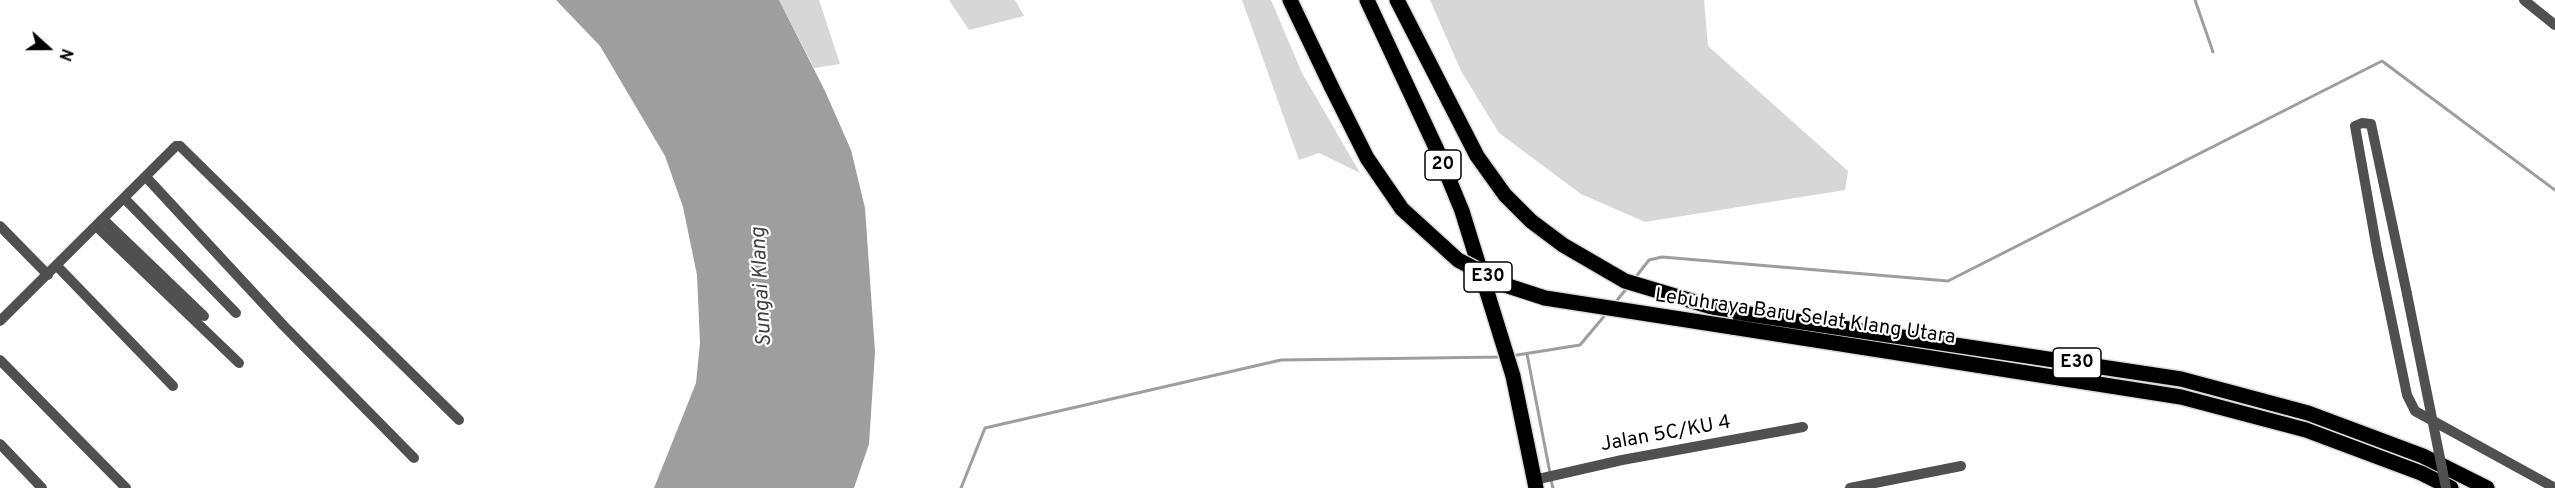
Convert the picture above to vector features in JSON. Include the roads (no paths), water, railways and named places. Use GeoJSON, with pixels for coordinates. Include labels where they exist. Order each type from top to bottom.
{"type":"FeatureCollection","features":[{"type":"Feature","properties":{"kind":"highway","name":"Lebuhraya Baru Selat Klang Utara"},"geometry":{"type":"LineString","coordinates":[[1290,0],[1367,158],[1402,209],[1458,260],[1508,286],[1545,298],[1585,307],[1732,327],[2181,398],[2306,430],[2421,473],[2451,488]]}},
{"type":"Feature","properties":{"kind":"highway","name":"20"},"geometry":{"type":"LineString","coordinates":[[1367,0],[1437,150],[1458,201],[1503,337],[1535,484]]}},
{"type":"Feature","properties":{"kind":"highway","name":"Lebuhraya Baru Selat Klang Utara"},"geometry":{"type":"LineString","coordinates":[[1398,0],[1477,156],[1505,195],[1531,221],[1563,245],[1625,281],[1722,310],[2192,382],[2308,413],[2423,456],[2487,488]]}},
{"type":"Feature","properties":{"kind":"street"},"geometry":{"type":"LineString","coordinates":[[2524,0],[2555,25]]}},
{"type":"Feature","properties":{"kind":"street"},"geometry":{"type":"LineString","coordinates":[[2446,488],[2407,294],[2371,124],[2362,123],[2355,126],[2377,250],[2407,395],[2415,411],[2542,478],[2555,488]]}},
{"type":"Feature","properties":{"kind":"street"},"geometry":{"type":"LineString","coordinates":[[0,321],[176,146],[182,148],[459,420]]}},
{"type":"Feature","properties":{"kind":"street"},"geometry":{"type":"LineString","coordinates":[[146,177],[284,326],[414,458]]}},
{"type":"Feature","properties":{"kind":"street"},"geometry":{"type":"LineString","coordinates":[[124,198],[236,313]]}},
{"type":"Feature","properties":{"kind":"street"},"geometry":{"type":"LineString","coordinates":[[100,223],[204,316]]}},
{"type":"Feature","properties":{"kind":"street"},"geometry":{"type":"LineString","coordinates":[[100,223],[238,363]]}},
{"type":"Feature","properties":{"kind":"street"},"geometry":{"type":"LineString","coordinates":[[0,226],[48,275]]}},
{"type":"Feature","properties":{"kind":"street"},"geometry":{"type":"LineString","coordinates":[[57,266],[173,386]]}},
{"type":"Feature","properties":{"kind":"street"},"geometry":{"type":"LineString","coordinates":[[0,360],[126,488]]}},
{"type":"Feature","properties":{"kind":"street","name":"Jalan 5C/KU 4"},"geometry":{"type":"LineString","coordinates":[[1535,484],[1622,460],[1803,427]]}},
{"type":"Feature","properties":{"kind":"street"},"geometry":{"type":"LineString","coordinates":[[0,444],[42,488]]}},
{"type":"Feature","properties":{"kind":"street"},"geometry":{"type":"LineString","coordinates":[[1851,488],[1961,466]]}},
{"type":"Feature","properties":{"kind":"water","name":"Sungai Klang"},"geometry":{"type":"Polygon","coordinates":[[[556,0],[779,0],[825,91],[851,150],[865,208],[875,352],[869,444],[854,488],[654,488],[696,383],[700,343],[697,275],[683,207],[665,156],[600,46],[556,0]]]}},
{"type":"Feature","properties":{"kind":"waterway"},"geometry":{"type":"LineString","coordinates":[[2195,0],[2213,52]]}},
{"type":"Feature","properties":{"kind":"waterway"},"geometry":{"type":"LineString","coordinates":[[1635,278],[1649,260],[1662,257],[1948,281],[2382,61],[2555,190]]}},
{"type":"Feature","properties":{"kind":"waterway"},"geometry":{"type":"LineString","coordinates":[[1614,304],[1627,288]]}},
{"type":"Feature","properties":{"kind":"waterway"},"geometry":{"type":"LineString","coordinates":[[1511,356],[1580,345],[1606,314]]}},
{"type":"Feature","properties":{"kind":"waterway"},"geometry":{"type":"LineString","coordinates":[[1527,354],[1550,473]]}},
{"type":"Feature","properties":{"kind":"waterway"},"geometry":{"type":"LineString","coordinates":[[961,488],[985,428],[1281,360],[1502,357]]}},
{"type":"Feature","properties":{"kind":"waterway"},"geometry":{"type":"LineString","coordinates":[[1551,480],[1553,488]]}}]}
